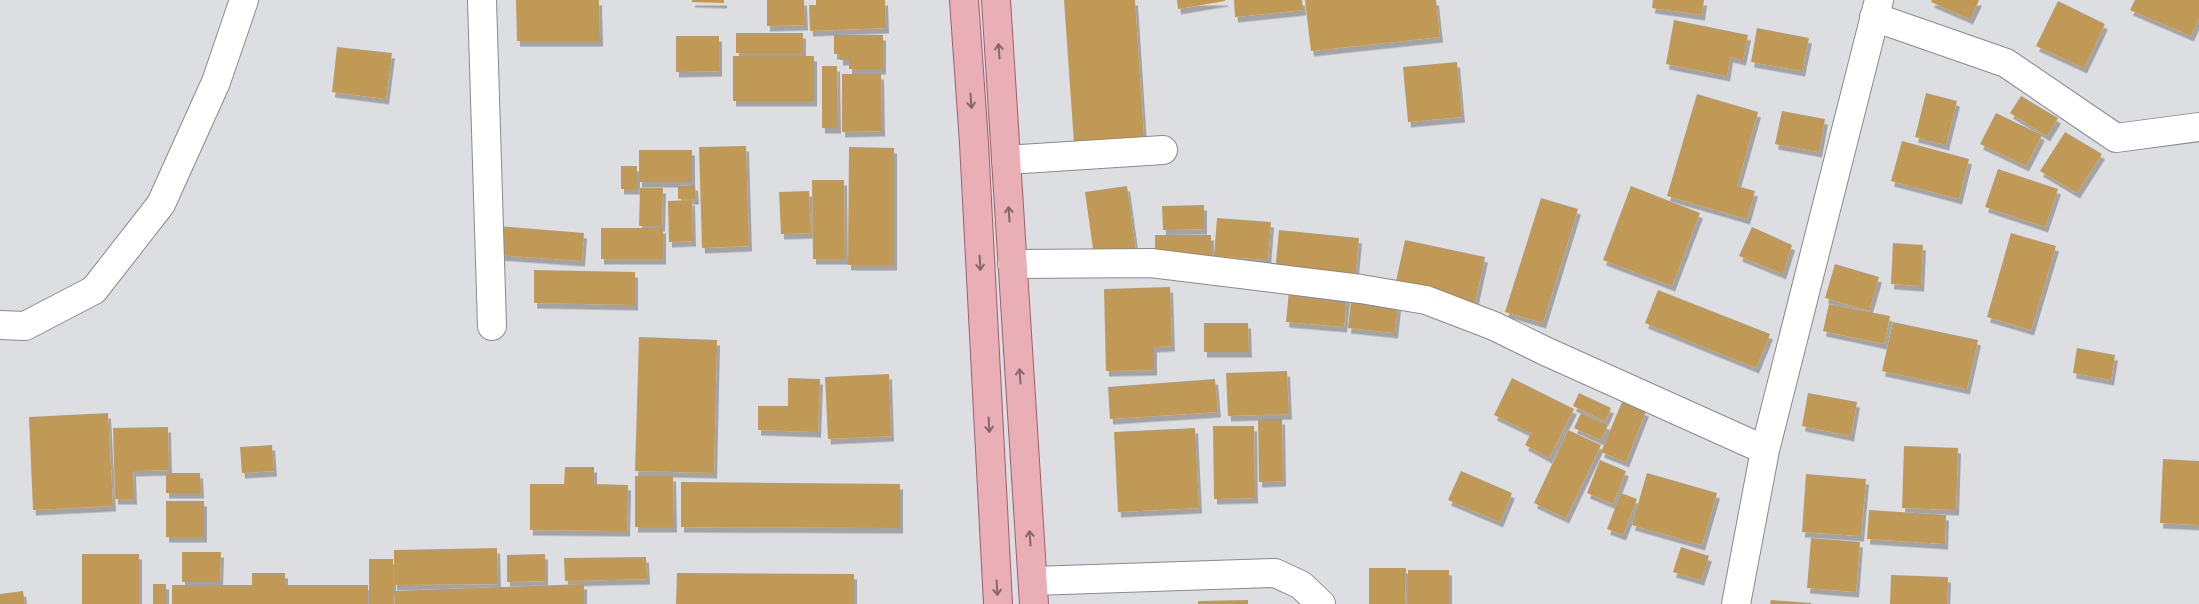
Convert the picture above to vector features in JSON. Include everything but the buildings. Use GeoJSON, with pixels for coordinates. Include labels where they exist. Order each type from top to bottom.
{"type":"FeatureCollection","features":[{"type":"Feature","properties":{"kind":"main road"},"geometry":{"type":"LineString","coordinates":[[964,0],[974,142],[998,604]]}},
{"type":"Feature","properties":{"kind":"main road"},"geometry":{"type":"LineString","coordinates":[[996,0],[1034,592]]}},
{"type":"Feature","properties":{"kind":"street"},"geometry":{"type":"LineString","coordinates":[[0,325],[25,326],[94,290],[161,204],[216,82],[244,0]]}},
{"type":"Feature","properties":{"kind":"street"},"geometry":{"type":"LineString","coordinates":[[482,0],[492,326]]}},
{"type":"Feature","properties":{"kind":"street"},"geometry":{"type":"LineString","coordinates":[[1736,604],[1765,450],[1876,8],[2006,63],[2116,138],[2199,127]]}},
{"type":"Feature","properties":{"kind":"street"},"geometry":{"type":"LineString","coordinates":[[1006,160],[1163,150]]}},
{"type":"Feature","properties":{"kind":"street"},"geometry":{"type":"LineString","coordinates":[[1012,264],[1151,263],[1361,289],[1426,300],[1494,326],[1545,351],[1765,450]]}},
{"type":"Feature","properties":{"kind":"street"},"geometry":{"type":"LineString","coordinates":[[1034,592],[1275,573],[1301,585],[1321,604]]}}]}
